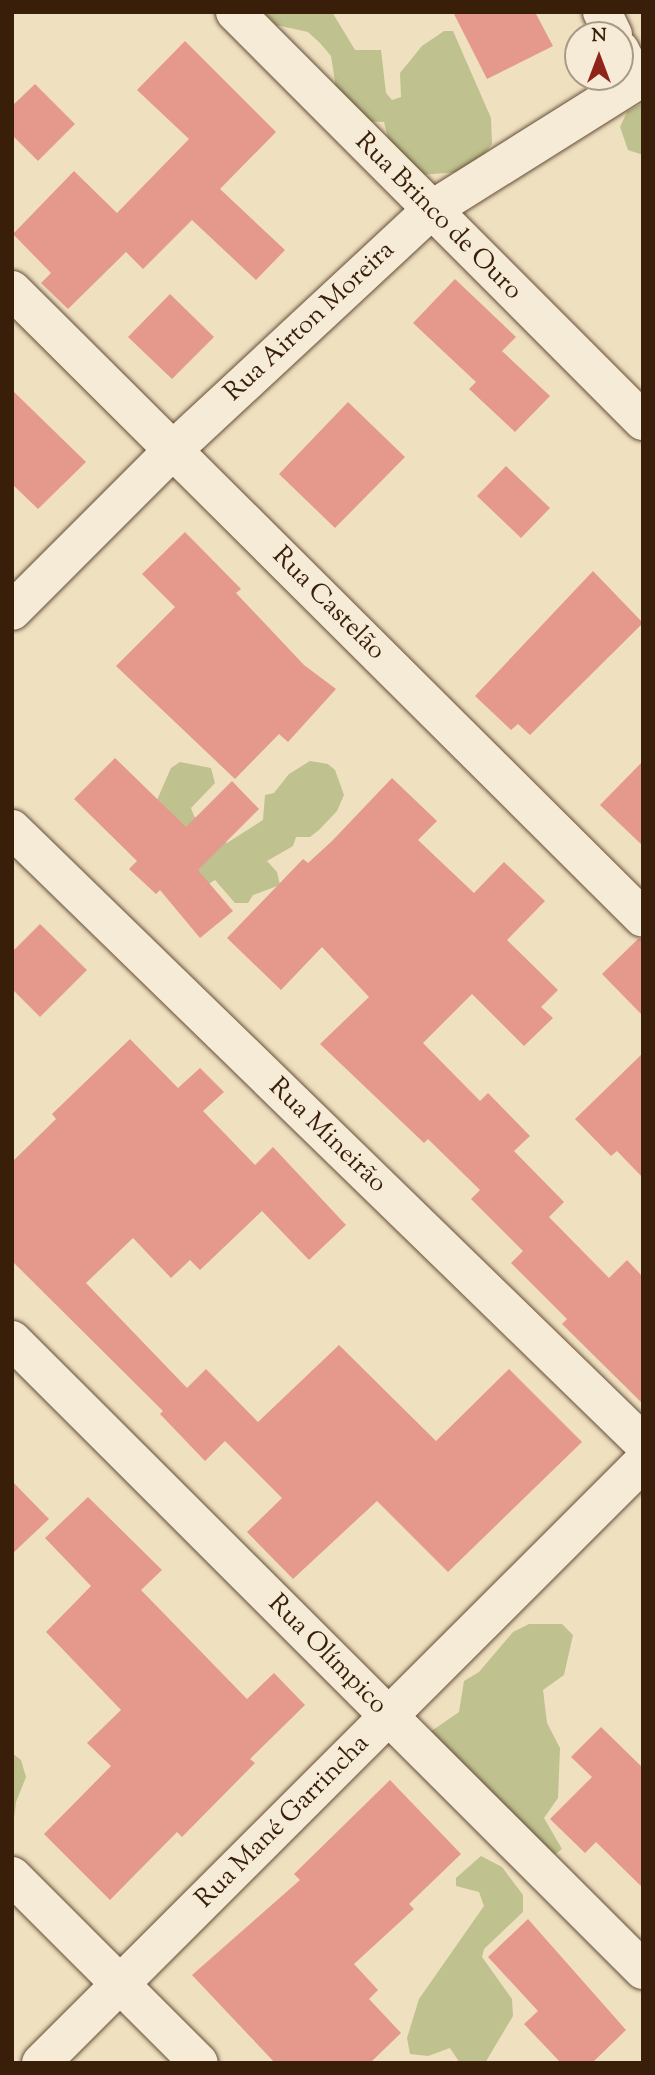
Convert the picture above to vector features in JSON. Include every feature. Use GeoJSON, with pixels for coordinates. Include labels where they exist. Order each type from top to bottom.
{"type":"FeatureCollection","features":[{"type":"Feature","properties":{"kind":"street","name":"Rua Brinco de Ouro"},"geometry":{"type":"LineString","coordinates":[[234,12],[643,421]]}},
{"type":"Feature","properties":{"kind":"street","name":"Rua Airton Moreira"},"geometry":{"type":"LineString","coordinates":[[12,611],[173,450],[431,210],[601,91]]}},
{"type":"Feature","properties":{"kind":"street","name":"Rua Castelão"},"geometry":{"type":"LineString","coordinates":[[12,290],[643,918]]}},
{"type":"Feature","properties":{"kind":"street","name":"Rua Mineirão"},"geometry":{"type":"LineString","coordinates":[[12,829],[643,1443]]}},
{"type":"Feature","properties":{"kind":"street","name":"Rua Olímpico"},"geometry":{"type":"LineString","coordinates":[[12,1340],[643,1970]]}},
{"type":"Feature","properties":{"kind":"street","name":"Rua Mané Garrincha"},"geometry":{"type":"LineString","coordinates":[[41,2063],[643,1462]]}},
{"type":"Feature","properties":{"kind":"street"},"geometry":{"type":"LineString","coordinates":[[12,1876],[199,2063]]}},
{"type":"Feature","properties":{"kind":"green space"},"geometry":{"type":"Polygon","coordinates":[[[264,12],[332,12],[355,50],[381,50],[386,93],[392,100],[401,97],[400,73],[422,46],[444,31],[453,31],[491,118],[492,144],[471,171],[420,175],[390,146],[384,122],[358,121],[336,88],[331,56],[320,43],[308,32],[276,25],[264,12]]]}},
{"type":"Feature","properties":{"kind":"green space"},"geometry":{"type":"Polygon","coordinates":[[[643,103],[643,155],[628,150],[620,127],[627,112],[643,103]]]}},
{"type":"Feature","properties":{"kind":"green space"},"geometry":{"type":"Polygon","coordinates":[[[310,761],[328,764],[335,770],[344,795],[337,811],[319,830],[310,837],[296,837],[293,846],[267,861],[277,872],[280,885],[253,895],[248,903],[235,903],[215,880],[202,888],[157,800],[171,768],[180,762],[211,768],[215,783],[191,808],[194,816],[227,843],[263,820],[265,795],[274,793],[289,774],[310,761]]]}},
{"type":"Feature","properties":{"kind":"green space"},"geometry":{"type":"Polygon","coordinates":[[[529,1624],[562,1624],[573,1635],[564,1675],[543,1690],[547,1723],[560,1748],[558,1798],[544,1818],[562,1849],[550,1858],[430,1732],[459,1712],[464,1681],[479,1672],[513,1632],[529,1624]]]}},
{"type":"Feature","properties":{"kind":"green space"},"geometry":{"type":"Polygon","coordinates":[[[12,1753],[21,1760],[26,1777],[16,1802],[12,1834],[12,1753]]]}},
{"type":"Feature","properties":{"kind":"green space"},"geometry":{"type":"Polygon","coordinates":[[[481,1856],[502,1867],[523,1895],[523,1912],[484,1949],[482,1957],[512,1999],[513,2016],[485,2063],[460,2063],[450,2048],[428,2056],[410,2054],[407,2038],[419,1999],[484,1906],[479,1892],[456,1886],[456,1878],[481,1856]]]}},
{"type":"Feature","properties":{"kind":"building"},"geometry":{"type":"Polygon","coordinates":[[[453,12],[535,12],[553,46],[487,79],[453,12]]]}},
{"type":"Feature","properties":{"kind":"building"},"geometry":{"type":"Polygon","coordinates":[[[185,41],[276,132],[220,189],[285,250],[256,280],[192,220],[143,269],[126,252],[68,309],[41,283],[51,273],[13,234],[74,171],[117,213],[189,139],[137,90],[185,41]]]}},
{"type":"Feature","properties":{"kind":"building"},"geometry":{"type":"Polygon","coordinates":[[[35,84],[75,124],[38,161],[12,135],[12,106],[35,84]]]}},
{"type":"Feature","properties":{"kind":"building"},"geometry":{"type":"Polygon","coordinates":[[[455,279],[516,337],[502,351],[550,396],[515,432],[469,389],[476,382],[413,323],[455,279]]]}},
{"type":"Feature","properties":{"kind":"building"},"geometry":{"type":"Polygon","coordinates":[[[170,294],[214,337],[172,379],[128,337],[170,294]]]}},
{"type":"Feature","properties":{"kind":"building"},"geometry":{"type":"Polygon","coordinates":[[[12,390],[86,462],[38,509],[12,484],[12,390]]]}},
{"type":"Feature","properties":{"kind":"building"},"geometry":{"type":"Polygon","coordinates":[[[348,402],[405,457],[335,528],[279,474],[348,402]]]}},
{"type":"Feature","properties":{"kind":"building"},"geometry":{"type":"Polygon","coordinates":[[[506,466],[550,508],[521,538],[477,496],[506,466]]]}},
{"type":"Feature","properties":{"kind":"building"},"geometry":{"type":"Polygon","coordinates":[[[185,532],[241,589],[236,593],[304,665],[336,689],[288,742],[279,734],[235,779],[116,666],[175,607],[142,574],[185,532]]]}},
{"type":"Feature","properties":{"kind":"building"},"geometry":{"type":"Polygon","coordinates":[[[593,571],[643,623],[530,735],[518,724],[511,730],[475,696],[593,571]]]}},
{"type":"Feature","properties":{"kind":"building"},"geometry":{"type":"Polygon","coordinates":[[[115,758],[186,827],[232,781],[259,809],[198,870],[233,911],[200,938],[160,890],[156,894],[129,869],[137,861],[74,799],[115,758]]]}},
{"type":"Feature","properties":{"kind":"building"},"geometry":{"type":"Polygon","coordinates":[[[643,761],[643,846],[600,805],[643,761]]]}},
{"type":"Feature","properties":{"kind":"building"},"geometry":{"type":"Polygon","coordinates":[[[392,778],[437,821],[418,840],[474,893],[504,862],[545,901],[507,940],[558,990],[541,1007],[553,1018],[524,1046],[472,994],[423,1043],[480,1101],[488,1093],[530,1136],[514,1151],[564,1202],[549,1217],[609,1278],[627,1260],[643,1277],[643,1404],[562,1324],[567,1319],[511,1263],[523,1251],[471,1199],[480,1190],[428,1139],[424,1143],[320,1044],[369,997],[322,947],[281,990],[227,938],[303,859],[308,863],[392,778]]]}},
{"type":"Feature","properties":{"kind":"building"},"geometry":{"type":"Polygon","coordinates":[[[40,924],[87,970],[40,1017],[12,989],[12,952],[40,924]]]}},
{"type":"Feature","properties":{"kind":"building"},"geometry":{"type":"Polygon","coordinates":[[[638,939],[643,939],[643,1016],[602,974],[638,939]]]}},
{"type":"Feature","properties":{"kind":"building"},"geometry":{"type":"Polygon","coordinates":[[[130,1039],[178,1088],[200,1068],[224,1092],[203,1111],[255,1165],[273,1147],[346,1225],[309,1260],[262,1211],[200,1270],[190,1260],[171,1278],[133,1238],[86,1283],[187,1388],[206,1369],[258,1422],[339,1345],[436,1441],[509,1369],[582,1442],[448,1572],[377,1501],[293,1579],[247,1532],[282,1498],[225,1441],[205,1461],[160,1414],[163,1411],[12,1261],[12,1162],[56,1119],[52,1114],[130,1039]]]}},
{"type":"Feature","properties":{"kind":"building"},"geometry":{"type":"Polygon","coordinates":[[[643,1053],[643,1178],[617,1151],[611,1156],[575,1119],[643,1053]]]}},
{"type":"Feature","properties":{"kind":"building"},"geometry":{"type":"Polygon","coordinates":[[[12,1481],[49,1519],[12,1554],[12,1481]]]}},
{"type":"Feature","properties":{"kind":"building"},"geometry":{"type":"Polygon","coordinates":[[[88,1497],[162,1570],[141,1590],[247,1699],[274,1673],[305,1705],[250,1759],[255,1763],[182,1837],[177,1832],[110,1900],[44,1834],[111,1766],[87,1743],[121,1710],[46,1632],[91,1586],[45,1538],[88,1497]]]}},
{"type":"Feature","properties":{"kind":"building"},"geometry":{"type":"Polygon","coordinates":[[[601,1727],[643,1768],[643,1888],[596,1842],[585,1853],[550,1819],[592,1777],[571,1757],[601,1727]]]}},
{"type":"Feature","properties":{"kind":"building"},"geometry":{"type":"Polygon","coordinates":[[[390,1780],[461,1854],[409,1904],[414,1909],[354,1964],[378,1990],[369,1999],[401,2033],[370,2063],[275,2063],[192,1975],[300,1880],[294,1874],[390,1780]]]}},
{"type":"Feature","properties":{"kind":"building"},"geometry":{"type":"Polygon","coordinates":[[[528,1919],[626,2030],[592,2063],[561,2063],[524,2024],[538,2011],[488,1957],[528,1919]]]}}]}
